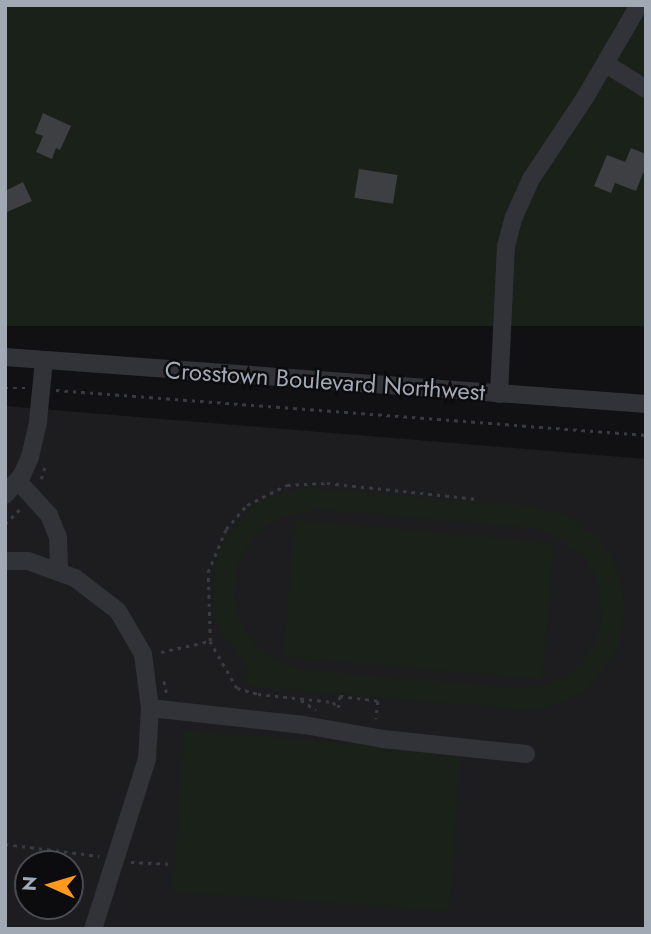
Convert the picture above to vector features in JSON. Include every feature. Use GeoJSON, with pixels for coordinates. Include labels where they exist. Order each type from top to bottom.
{"type":"FeatureCollection","features":[{"type":"Feature","properties":{"kind":"street"},"geometry":{"type":"LineString","coordinates":[[499,394],[506,246],[514,217],[531,179],[606,64],[639,5]]}},
{"type":"Feature","properties":{"kind":"street"},"geometry":{"type":"LineString","coordinates":[[606,64],[646,89]]}},
{"type":"Feature","properties":{"kind":"street","name":"Crosstown Boulevard Northwest"},"geometry":{"type":"LineString","coordinates":[[5,357],[646,404]]}},
{"type":"Feature","properties":{"kind":"street"},"geometry":{"type":"LineString","coordinates":[[5,495],[18,481],[30,457],[38,421],[44,360]]}},
{"type":"Feature","properties":{"kind":"street"},"geometry":{"type":"LineString","coordinates":[[18,481],[48,515],[53,526],[59,546],[59,572]]}},
{"type":"Feature","properties":{"kind":"street"},"geometry":{"type":"LineString","coordinates":[[5,561],[29,561],[75,578],[118,611],[143,654],[150,708],[147,759],[120,860],[93,929]]}},
{"type":"Feature","properties":{"kind":"street"},"geometry":{"type":"LineString","coordinates":[[150,708],[304,725],[383,739],[526,754]]}},
{"type":"Feature","properties":{"kind":"path"},"geometry":{"type":"LineString","coordinates":[[5,388],[29,388]]}},
{"type":"Feature","properties":{"kind":"path"},"geometry":{"type":"LineString","coordinates":[[57,390],[646,435]]}},
{"type":"Feature","properties":{"kind":"path"},"geometry":{"type":"LineString","coordinates":[[376,719],[378,701],[340,696],[338,708],[333,702],[258,694],[237,688],[210,641],[208,572],[226,529],[247,505],[287,485],[327,483],[477,499]]}},
{"type":"Feature","properties":{"kind":"path"},"geometry":{"type":"LineString","coordinates":[[154,653],[210,641]]}},
{"type":"Feature","properties":{"kind":"path"},"geometry":{"type":"LineString","coordinates":[[162,673],[169,708]]}},
{"type":"Feature","properties":{"kind":"path"},"geometry":{"type":"LineString","coordinates":[[298,698],[322,715]]}},
{"type":"Feature","properties":{"kind":"path"},"geometry":{"type":"LineString","coordinates":[[5,844],[120,860],[173,864]]}},
{"type":"Feature","properties":{"kind":"path"},"geometry":{"type":"LineString","coordinates":[[120,860],[131,850]]}},
{"type":"Feature","properties":{"kind":"shaded area"},"geometry":{"type":"Polygon","coordinates":[[[5,5],[646,5],[646,326],[5,326],[5,5]]]}},
{"type":"Feature","properties":{"kind":"shaded area"},"geometry":{"type":"Polygon","coordinates":[[[5,406],[646,459],[645,929],[5,929],[5,406]]]}},
{"type":"Feature","properties":{"kind":"shaded area"},"geometry":{"type":"Polygon","coordinates":[[[304,488],[531,506],[567,516],[598,538],[612,558],[620,579],[624,602],[623,626],[617,650],[589,687],[571,699],[535,710],[246,686],[247,667],[222,634],[213,611],[212,585],[216,561],[225,540],[252,507],[268,498],[304,488]],[[319,509],[278,518],[258,533],[244,551],[236,573],[234,595],[239,619],[248,636],[264,653],[282,663],[305,670],[518,688],[540,687],[561,679],[581,664],[594,645],[602,623],[598,581],[585,559],[555,535],[534,528],[319,509]]]}},
{"type":"Feature","properties":{"kind":"shaded area"},"geometry":{"type":"Polygon","coordinates":[[[295,520],[554,543],[542,679],[283,656],[295,520]]]}},
{"type":"Feature","properties":{"kind":"shaded area"},"geometry":{"type":"Polygon","coordinates":[[[184,731],[460,750],[449,911],[173,892],[184,731]]]}},
{"type":"Feature","properties":{"kind":"building"},"geometry":{"type":"Polygon","coordinates":[[[43,113],[71,126],[60,150],[56,148],[52,159],[36,152],[43,136],[35,133],[43,113]]]}},
{"type":"Feature","properties":{"kind":"building"},"geometry":{"type":"Polygon","coordinates":[[[631,148],[646,154],[646,174],[643,173],[636,191],[615,183],[611,193],[594,186],[607,155],[625,162],[631,148]]]}},
{"type":"Feature","properties":{"kind":"building"},"geometry":{"type":"Polygon","coordinates":[[[359,169],[398,175],[393,204],[354,198],[359,169]]]}},
{"type":"Feature","properties":{"kind":"building"},"geometry":{"type":"Polygon","coordinates":[[[23,182],[32,201],[5,213],[5,191],[23,182]]]}}]}
